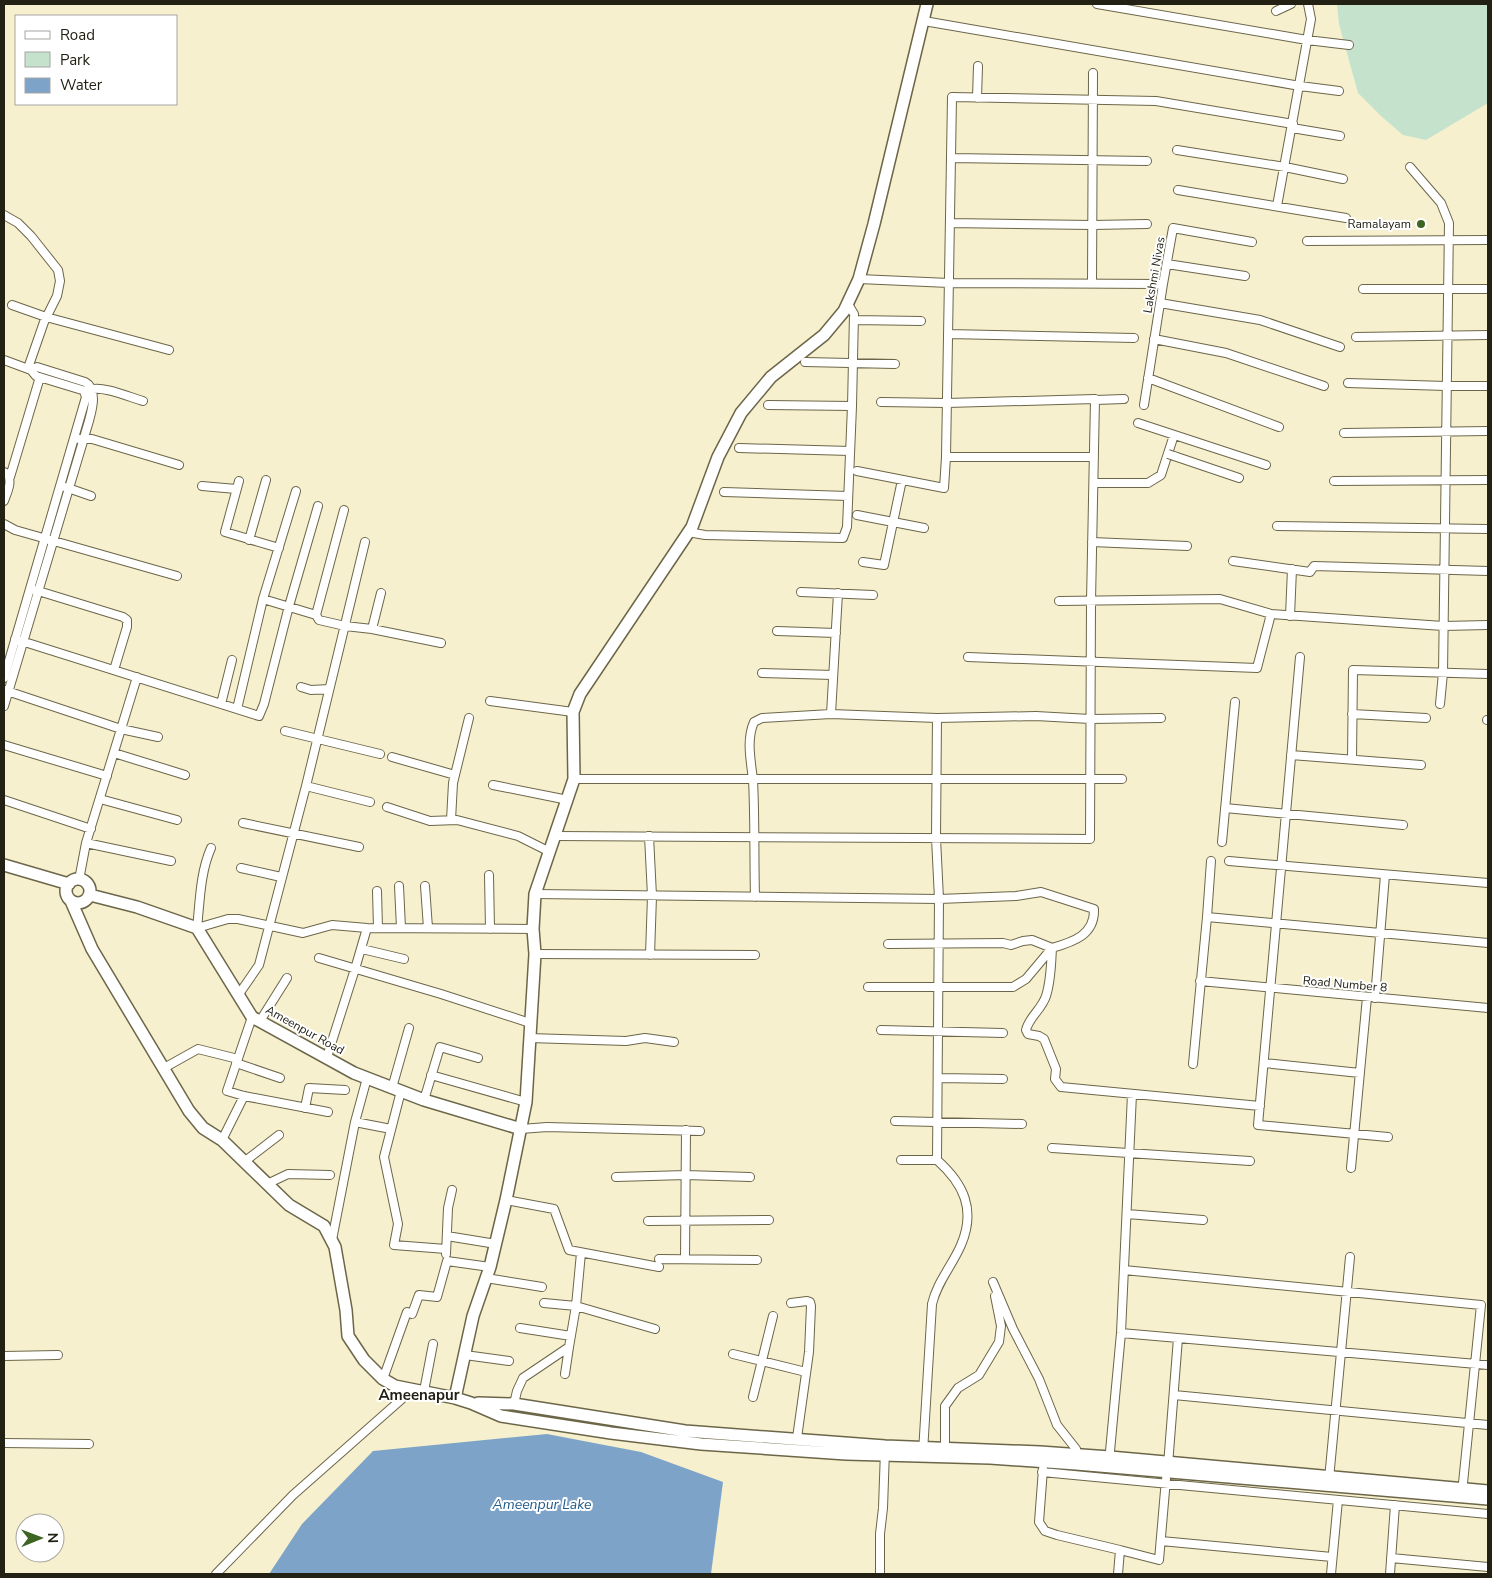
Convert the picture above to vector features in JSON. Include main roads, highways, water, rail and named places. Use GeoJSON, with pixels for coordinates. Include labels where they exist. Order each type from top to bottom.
{"type":"FeatureCollection","features":[{"type":"Feature","properties":{"kind":"water","name":"Ameenpur Lake"},"geometry":{"type":"Polygon","coordinates":[[[547,1434],[641,1452],[723,1482],[711,1574],[269,1574],[302,1524],[373,1451],[547,1434]]]}},
{"type":"Feature","properties":{"kind":"place","name":"Ramalayam"},"geometry":{"type":"Point","coordinates":[1421,224]}},
{"type":"Feature","properties":{"kind":"district","name":"Ameenapur"},"geometry":{"type":"Point","coordinates":[419,1395]}}]}
